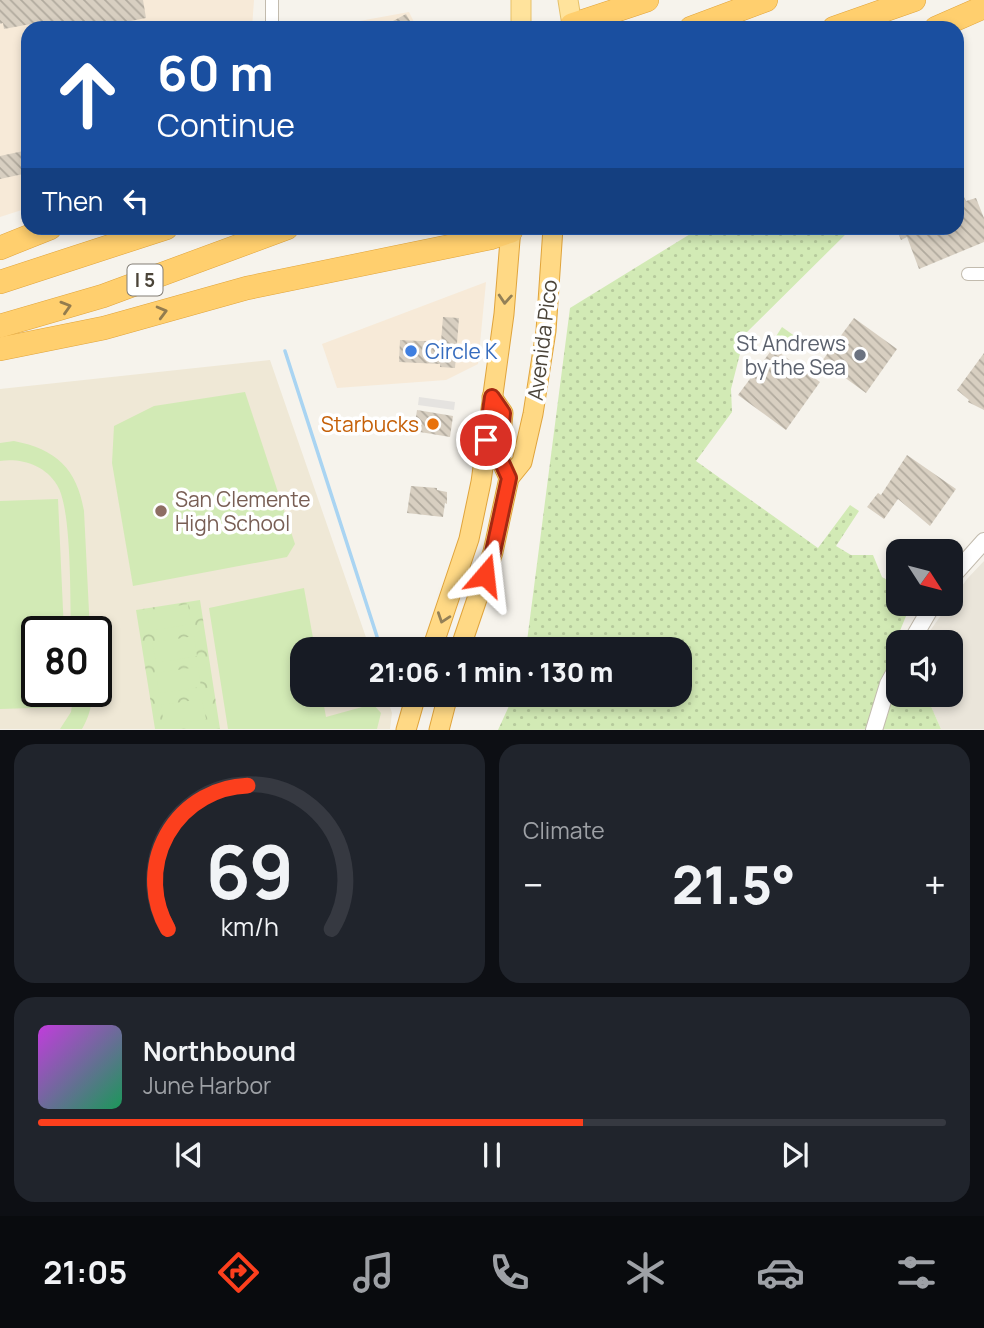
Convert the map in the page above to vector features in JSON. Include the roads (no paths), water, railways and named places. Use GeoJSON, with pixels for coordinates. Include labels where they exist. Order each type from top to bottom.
{"type":"FeatureCollection","features":[{"type":"Feature","properties":{"kind":"highway"},"geometry":{"type":"LineString","coordinates":[[586,21],[647,0]]}},
{"type":"Feature","properties":{"kind":"highway"},"geometry":{"type":"LineString","coordinates":[[710,21],[766,0]]}},
{"type":"Feature","properties":{"kind":"highway"},"geometry":{"type":"LineString","coordinates":[[854,21],[914,0]]}},
{"type":"Feature","properties":{"kind":"highway"},"geometry":{"type":"LineString","coordinates":[[952,21],[984,7]]}},
{"type":"Feature","properties":{"kind":"highway"},"geometry":{"type":"LineString","coordinates":[[0,248],[32,235]]}},
{"type":"Feature","properties":{"kind":"highway","name":"I 5"},"geometry":{"type":"LineString","coordinates":[[0,282],[144,235]]}},
{"type":"Feature","properties":{"kind":"highway","name":"I 5"},"geometry":{"type":"LineString","coordinates":[[0,326],[103,296],[268,235]]}},
{"type":"Feature","properties":{"kind":"highway"},"geometry":{"type":"LineString","coordinates":[[0,349],[104,328],[247,288],[497,235]]}},
{"type":"Feature","properties":{"kind":"highway","name":"Avenida Pico"},"geometry":{"type":"LineString","coordinates":[[436,637],[469,539],[481,482],[513,235]]}},
{"type":"Feature","properties":{"kind":"highway","name":"Avenida Pico"},"geometry":{"type":"LineString","coordinates":[[464,637],[493,552],[509,478],[522,462],[533,414],[546,331],[553,235]]}},
{"type":"Feature","properties":{"kind":"highway"},"geometry":{"type":"LineString","coordinates":[[492,397],[503,413],[499,456],[509,478]]}},
{"type":"Feature","properties":{"kind":"highway"},"geometry":{"type":"LineString","coordinates":[[481,482],[491,493],[484,527],[487,544],[493,552]]}},
{"type":"Feature","properties":{"kind":"highway"},"geometry":{"type":"LineString","coordinates":[[406,730],[413,707]]}},
{"type":"Feature","properties":{"kind":"highway"},"geometry":{"type":"LineString","coordinates":[[439,730],[444,707]]}},
{"type":"Feature","properties":{"kind":"main road"},"geometry":{"type":"LineString","coordinates":[[521,0],[521,21]]}},
{"type":"Feature","properties":{"kind":"main road"},"geometry":{"type":"LineString","coordinates":[[568,0],[568,21]]}},
{"type":"Feature","properties":{"kind":"street"},"geometry":{"type":"LineString","coordinates":[[272,0],[272,21]]}},
{"type":"Feature","properties":{"kind":"street"},"geometry":{"type":"LineString","coordinates":[[968,274],[984,274]]}},
{"type":"Feature","properties":{"kind":"street"},"geometry":{"type":"LineString","coordinates":[[963,564],[984,541]]}},
{"type":"Feature","properties":{"kind":"street"},"geometry":{"type":"LineString","coordinates":[[874,730],[886,691]]}},
{"type":"Feature","properties":{"kind":"waterway"},"geometry":{"type":"LineString","coordinates":[[285,351],[377,637]]}},
{"type":"Feature","properties":{"kind":"place","name":"Circle K"},"geometry":{"type":"Point","coordinates":[411,351]}},
{"type":"Feature","properties":{"kind":"place","name":"St Andrews by the Sea"},"geometry":{"type":"Point","coordinates":[860,355]}},
{"type":"Feature","properties":{"kind":"place","name":"Starbucks"},"geometry":{"type":"Point","coordinates":[433,424]}},
{"type":"Feature","properties":{"kind":"place","name":"San Clemente High School"},"geometry":{"type":"Point","coordinates":[161,511]}}]}
